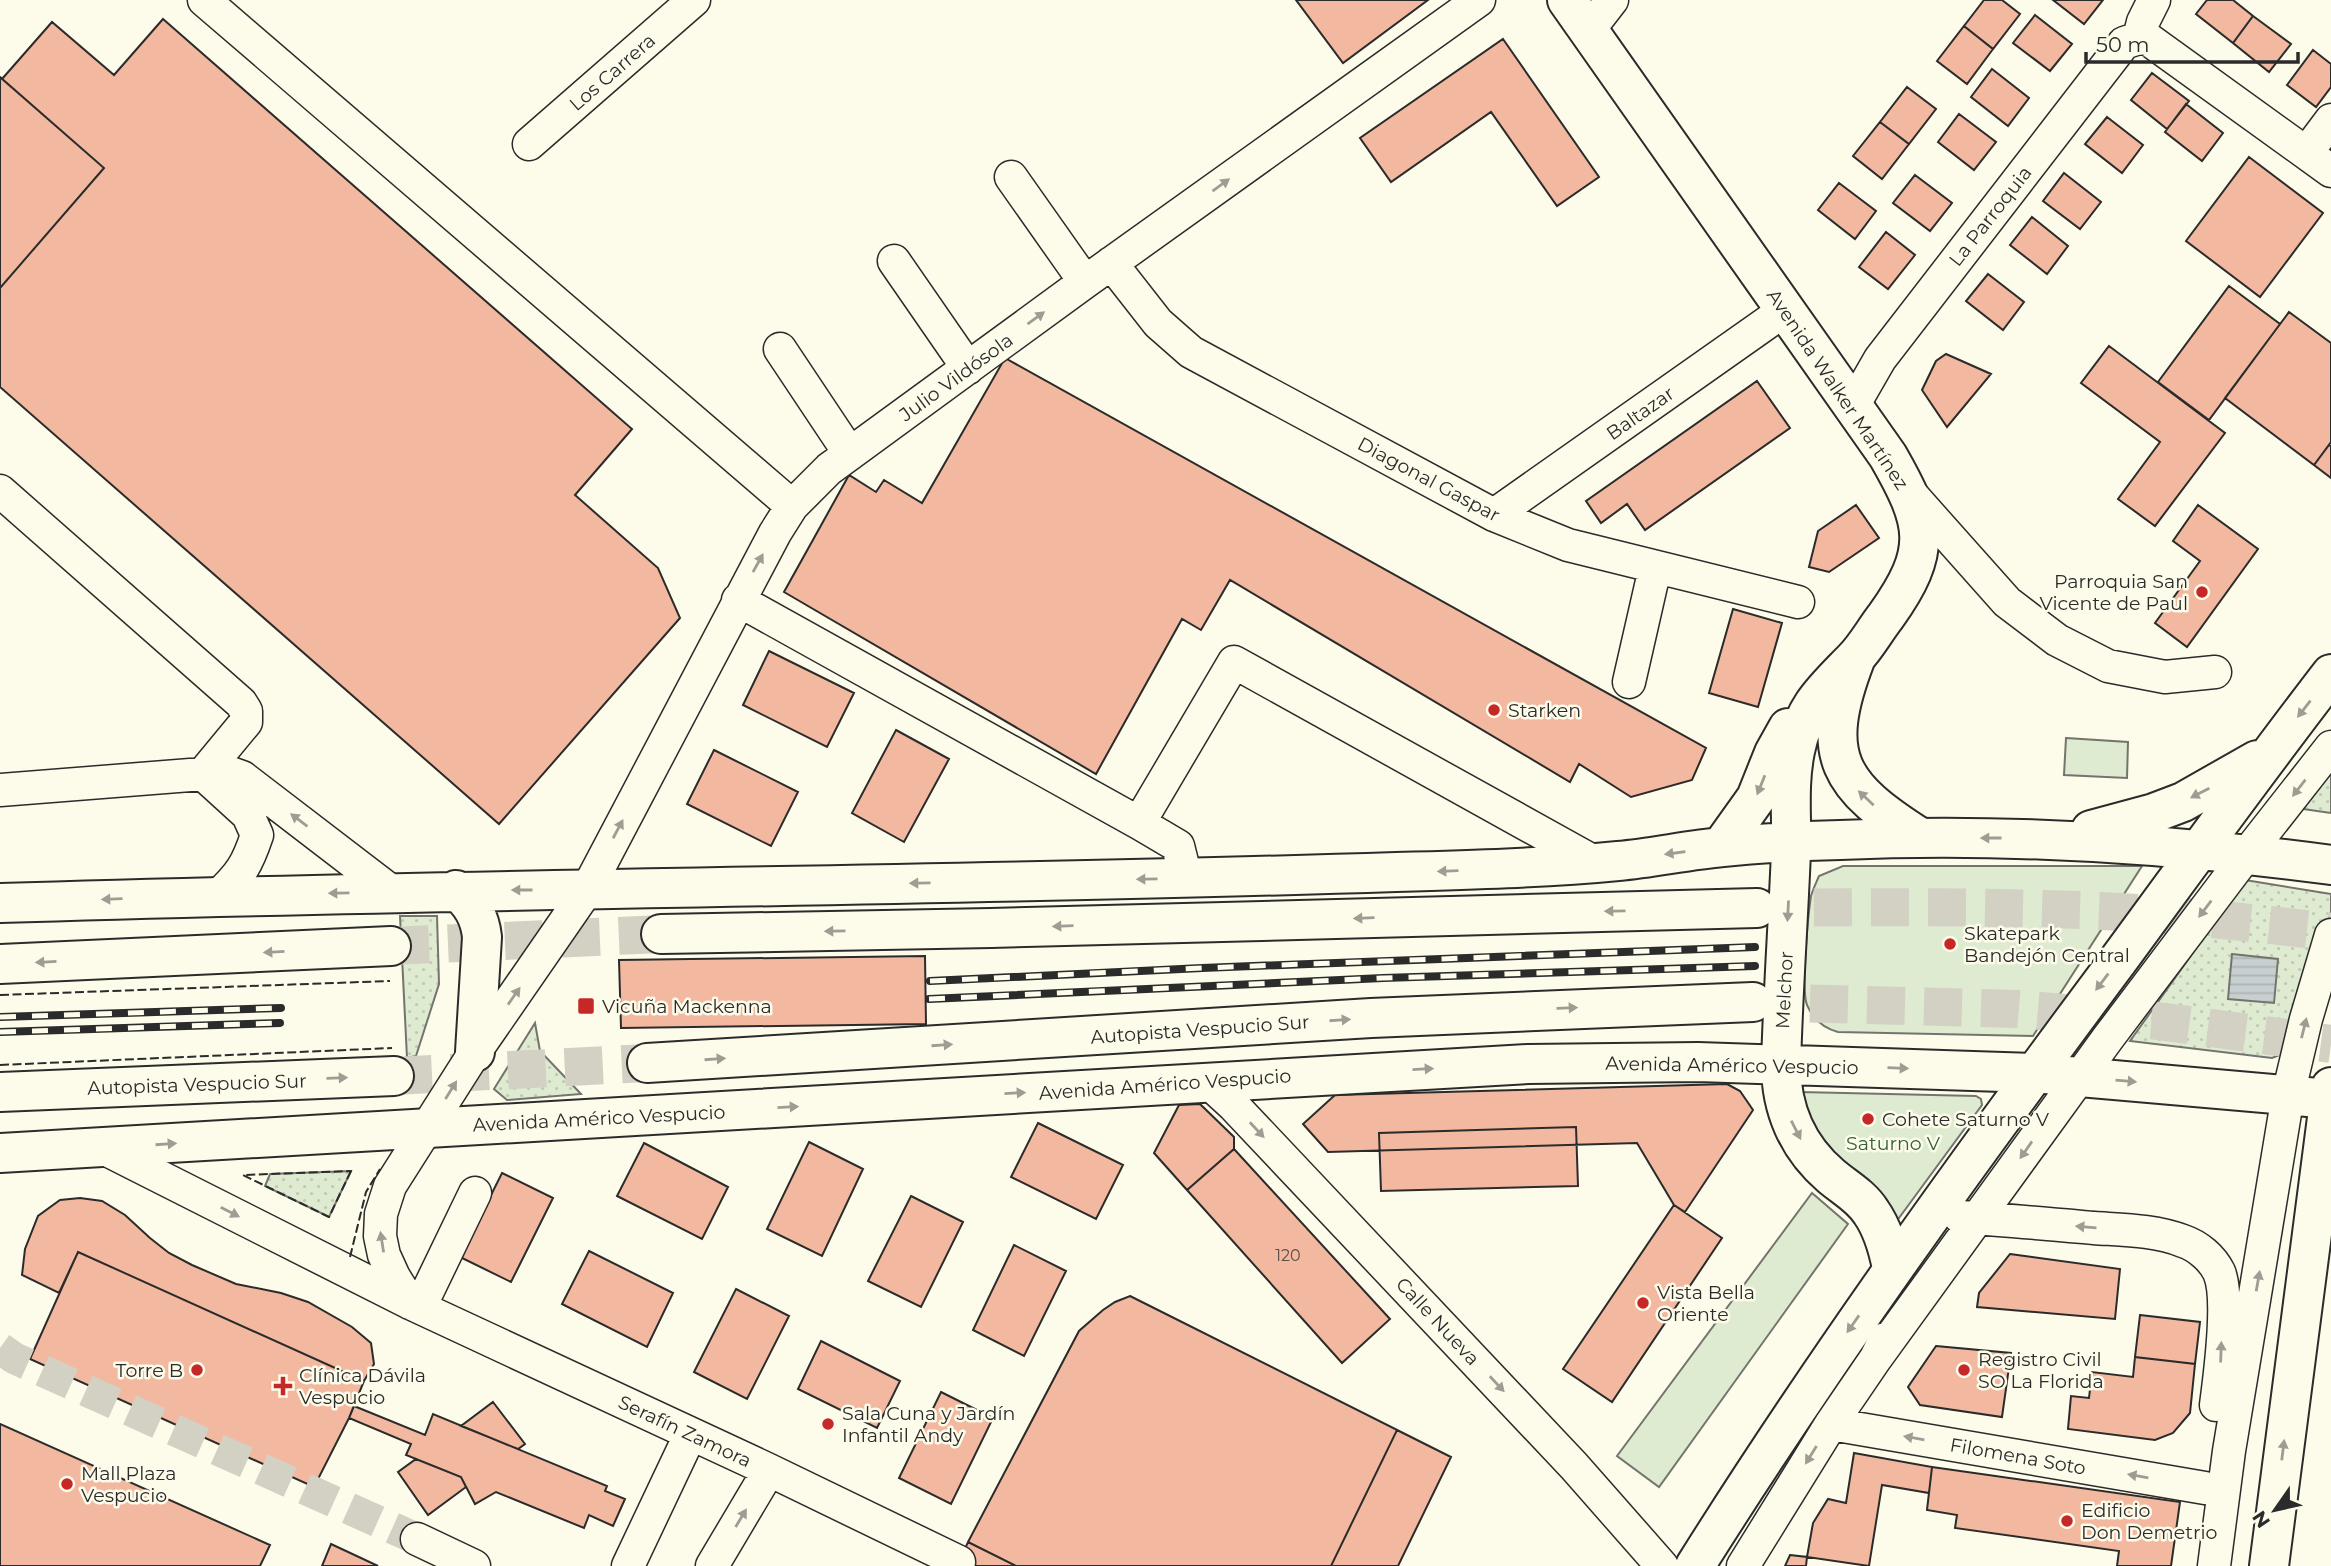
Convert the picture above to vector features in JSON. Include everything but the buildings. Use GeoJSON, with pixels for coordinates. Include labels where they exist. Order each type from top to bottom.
{"type":"FeatureCollection","features":[{"type":"Feature","properties":{"kind":"main road","name":"Avenida Walker Martínez"},"geometry":{"type":"LineString","coordinates":[[1567,0],[1888,456],[1909,492],[1919,523],[1918,553],[1899,598],[1856,658],[1824,688],[1800,732],[1795,751],[1791,794],[1791,842]]}},
{"type":"Feature","properties":{"kind":"main road"},"geometry":{"type":"LineString","coordinates":[[1856,658],[1845,686],[1840,716],[1838,746],[1841,762],[1848,777],[1865,798],[1886,816],[1921,838]]}},
{"type":"Feature","properties":{"kind":"main road"},"geometry":{"type":"LineString","coordinates":[[1695,1566],[1783,1428],[1892,1268],[2277,743],[2331,674]]}},
{"type":"Feature","properties":{"kind":"main road"},"geometry":{"type":"LineString","coordinates":[[1721,847],[1756,799],[1774,752],[1788,728],[1824,688]]}},
{"type":"Feature","properties":{"kind":"main road"},"geometry":{"type":"LineString","coordinates":[[2059,839],[2154,813],[2183,802],[2234,775],[2277,743]]}},
{"type":"Feature","properties":{"kind":"main road"},"geometry":{"type":"LineString","coordinates":[[0,903],[456,890],[587,890],[1530,869],[1721,847],[1921,838],[2059,839],[2201,849],[2331,865]]}},
{"type":"Feature","properties":{"kind":"main road","name":"Melchor"},"geometry":{"type":"LineString","coordinates":[[1791,842],[1781,1065],[1786,1110],[1798,1136],[1814,1159],[1870,1210],[1884,1234],[1892,1268]]}},
{"type":"Feature","properties":{"kind":"main road"},"geometry":{"type":"LineString","coordinates":[[456,890],[473,908],[480,923],[482,937],[475,1052]]}},
{"type":"Feature","properties":{"kind":"main road"},"geometry":{"type":"LineString","coordinates":[[661,934],[963,929],[1757,908]]}},
{"type":"Feature","properties":{"kind":"main road"},"geometry":{"type":"LineString","coordinates":[[0,964],[391,946]]}},
{"type":"Feature","properties":{"kind":"main road","name":"Autopista Vespucio Sur"},"geometry":{"type":"LineString","coordinates":[[647,1063],[1371,1018],[1753,1002]]}},
{"type":"Feature","properties":{"kind":"main road","name":"Avenida Américo Vespucio"},"geometry":{"type":"LineString","coordinates":[[0,1153],[1528,1064],[1698,1062],[2034,1073],[2288,1095],[2330,1096]]}},
{"type":"Feature","properties":{"kind":"main road","name":"Autopista Vespucio Sur"},"geometry":{"type":"LineString","coordinates":[[0,1092],[394,1076]]}},
{"type":"Feature","properties":{"kind":"main road"},"geometry":{"type":"LineString","coordinates":[[2269,1566],[2322,1212],[2330,1096]]}},
{"type":"Feature","properties":{"kind":"street"},"geometry":{"type":"LineString","coordinates":[[205,0],[792,506]]}},
{"type":"Feature","properties":{"kind":"street","name":"Los Carrera"},"geometry":{"type":"LineString","coordinates":[[529,144],[694,0]]}},
{"type":"Feature","properties":{"kind":"street","name":"Julio Vildósola"},"geometry":{"type":"LineString","coordinates":[[587,890],[738,600],[792,506],[810,486],[1111,263],[1479,0]]}},
{"type":"Feature","properties":{"kind":"street"},"geometry":{"type":"LineString","coordinates":[[1588,31],[1612,0]]}},
{"type":"Feature","properties":{"kind":"street"},"geometry":{"type":"LineString","coordinates":[[2154,0],[2143,22],[2139,38],[2148,39],[2319,161],[2331,120]]}},
{"type":"Feature","properties":{"kind":"street","name":"La Parroquia"},"geometry":{"type":"LineString","coordinates":[[1853,406],[1880,359],[2118,49],[2124,43],[2139,38]]}},
{"type":"Feature","properties":{"kind":"street"},"geometry":{"type":"LineString","coordinates":[[1011,177],[1085,282]]}},
{"type":"Feature","properties":{"kind":"street"},"geometry":{"type":"LineString","coordinates":[[894,261],[968,368]]}},
{"type":"Feature","properties":{"kind":"street","name":"Diagonal Gaspar"},"geometry":{"type":"LineString","coordinates":[[1111,263],[1158,323],[1191,352],[1494,515],[1567,545],[1798,601]]}},
{"type":"Feature","properties":{"kind":"street","name":"Baltazar"},"geometry":{"type":"LineString","coordinates":[[1494,515],[1785,310]]}},
{"type":"Feature","properties":{"kind":"street"},"geometry":{"type":"LineString","coordinates":[[780,349],[850,454]]}},
{"type":"Feature","properties":{"kind":"street"},"geometry":{"type":"LineString","coordinates":[[0,491],[246,711],[246,722],[202,774]]}},
{"type":"Feature","properties":{"kind":"street"},"geometry":{"type":"LineString","coordinates":[[1909,492],[2007,602],[2057,640],[2108,666],[2165,677],[2215,672]]}},
{"type":"Feature","properties":{"kind":"street"},"geometry":{"type":"LineString","coordinates":[[1629,682],[1655,568]]}},
{"type":"Feature","properties":{"kind":"street"},"geometry":{"type":"LineString","coordinates":[[738,600],[1178,846],[1186,878]]}},
{"type":"Feature","properties":{"kind":"street"},"geometry":{"type":"LineString","coordinates":[[1139,823],[1234,662],[1596,863]]}},
{"type":"Feature","properties":{"kind":"street"},"geometry":{"type":"LineString","coordinates":[[1743,1566],[1831,1424],[1876,1358],[2079,1077],[2331,747]]}},
{"type":"Feature","properties":{"kind":"street"},"geometry":{"type":"LineString","coordinates":[[0,790],[225,771],[242,777],[392,892]]}},
{"type":"Feature","properties":{"kind":"street"},"geometry":{"type":"LineString","coordinates":[[202,774],[248,815],[257,835],[248,863],[218,896]]}},
{"type":"Feature","properties":{"kind":"street"},"geometry":{"type":"LineString","coordinates":[[475,1193],[415,1305],[394,1277],[384,1255],[380,1236],[380,1214],[390,1186],[475,1052],[587,890]]}},
{"type":"Feature","properties":{"kind":"street"},"geometry":{"type":"LineString","coordinates":[[2214,1566],[2231,1438],[2288,1095],[2306,1019],[2331,935]]}},
{"type":"Feature","properties":{"kind":"street","name":"Calle Nueva"},"geometry":{"type":"LineString","coordinates":[[1208,1082],[1233,1105],[1516,1404],[1662,1566]]}},
{"type":"Feature","properties":{"kind":"street","name":"Serafín Zamora"},"geometry":{"type":"LineString","coordinates":[[103,1148],[415,1305],[959,1562]]}},
{"type":"Feature","properties":{"kind":"street"},"geometry":{"type":"LineString","coordinates":[[1931,1214],[2156,1234],[2185,1241],[2210,1258],[2223,1285],[2221,1368],[2205,1488],[2200,1566]]}},
{"type":"Feature","properties":{"kind":"street"},"geometry":{"type":"LineString","coordinates":[[1876,1358],[1893,1311],[1892,1268]]}},
{"type":"Feature","properties":{"kind":"street","name":"Filomena Soto"},"geometry":{"type":"LineString","coordinates":[[1831,1424],[2205,1488]]}},
{"type":"Feature","properties":{"kind":"street"},"geometry":{"type":"LineString","coordinates":[[628,1566],[691,1435]]}},
{"type":"Feature","properties":{"kind":"street"},"geometry":{"type":"LineString","coordinates":[[712,1566],[769,1470]]}},
{"type":"Feature","properties":{"kind":"street"},"geometry":{"type":"LineString","coordinates":[[417,1539],[474,1566]]}},
{"type":"Feature","properties":{"kind":"green space"},"geometry":{"type":"Polygon","coordinates":[[[2066,738],[2128,742],[2127,778],[2064,775],[2066,738]]]}},
{"type":"Feature","properties":{"kind":"green space"},"geometry":{"type":"Polygon","coordinates":[[[2331,773],[2331,813],[2303,809],[2331,773]]]}},
{"type":"Feature","properties":{"kind":"green space","name":"Skatepark Bandejón Central"},"geometry":{"type":"Polygon","coordinates":[[[1843,866],[2142,866],[2033,1036],[1838,1032],[1815,1019],[1805,997],[1811,896],[1819,876],[1843,866]]]}},
{"type":"Feature","properties":{"kind":"green space"},"geometry":{"type":"Polygon","coordinates":[[[2245,880],[2331,894],[2331,923],[2285,1053],[2272,1058],[2130,1041],[2245,880]]]}},
{"type":"Feature","properties":{"kind":"green space"},"geometry":{"type":"Polygon","coordinates":[[[400,916],[437,916],[439,984],[416,1056],[407,1058],[400,916]]]}},
{"type":"Feature","properties":{"kind":"green space"},"geometry":{"type":"Polygon","coordinates":[[[535,1023],[540,1051],[581,1094],[507,1100],[494,1089],[535,1023]]]}},
{"type":"Feature","properties":{"kind":"green space","name":"Saturno V"},"geometry":{"type":"Polygon","coordinates":[[[1800,1092],[1976,1096],[1981,1099],[1982,1105],[1896,1222],[1824,1153],[1800,1092]]]}},
{"type":"Feature","properties":{"kind":"green space"},"geometry":{"type":"Polygon","coordinates":[[[351,1171],[329,1217],[265,1186],[270,1174],[351,1171]]]}},
{"type":"Feature","properties":{"kind":"green space"},"geometry":{"type":"Polygon","coordinates":[[[1812,1193],[1848,1224],[1659,1487],[1617,1456],[1812,1193]]]}},
{"type":"Feature","properties":{"kind":"shaded area"},"geometry":{"type":"Polygon","coordinates":[[[2232,954],[2278,959],[2274,1003],[2228,999],[2232,954]]]}},
{"type":"Feature","properties":{"kind":"tunnel"},"geometry":{"type":"LineString","coordinates":[[1757,908],[1887,907],[2103,911],[2331,932]]}},
{"type":"Feature","properties":{"kind":"tunnel"},"geometry":{"type":"LineString","coordinates":[[391,946],[661,934]]}},
{"type":"Feature","properties":{"kind":"tunnel"},"geometry":{"type":"LineString","coordinates":[[1753,1002],[2017,1009],[2158,1021],[2331,1044]]}},
{"type":"Feature","properties":{"kind":"tunnel"},"geometry":{"type":"LineString","coordinates":[[394,1076],[647,1063]]}},
{"type":"Feature","properties":{"kind":"tunnel"},"geometry":{"type":"LineString","coordinates":[[0,1348],[14,1358],[417,1539]]}},
{"type":"Feature","properties":{"kind":"railway"},"geometry":{"type":"LineString","coordinates":[[930,981],[1755,947]]}},
{"type":"Feature","properties":{"kind":"railway"},"geometry":{"type":"LineString","coordinates":[[929,999],[1383,978],[1755,966]]}},
{"type":"Feature","properties":{"kind":"railway"},"geometry":{"type":"LineString","coordinates":[[0,1017],[281,1008]]}},
{"type":"Feature","properties":{"kind":"railway"},"geometry":{"type":"LineString","coordinates":[[0,1032],[280,1023]]}},
{"type":"Feature","properties":{"kind":"fence"},"geometry":{"type":"LineString","coordinates":[[0,995],[390,981]]}},
{"type":"Feature","properties":{"kind":"fence"},"geometry":{"type":"LineString","coordinates":[[0,1065],[392,1048]]}},
{"type":"Feature","properties":{"kind":"fence"},"geometry":{"type":"LineString","coordinates":[[350,1257],[366,1192],[380,1169]]}},
{"type":"Feature","properties":{"kind":"fence"},"geometry":{"type":"LineString","coordinates":[[351,1171],[329,1217],[243,1175],[351,1171]]}},
{"type":"Feature","properties":{"kind":"place","name":"Parroquia San Vicente de Paul"},"geometry":{"type":"Point","coordinates":[2202,592]}},
{"type":"Feature","properties":{"kind":"place","name":"Starken"},"geometry":{"type":"Point","coordinates":[1494,710]}},
{"type":"Feature","properties":{"kind":"place","name":"Skatepark Bandejón Central"},"geometry":{"type":"Point","coordinates":[1950,944]}},
{"type":"Feature","properties":{"kind":"place","name":"Vicuña Mackenna"},"geometry":{"type":"Point","coordinates":[586,1006]}},
{"type":"Feature","properties":{"kind":"place","name":"Cohete Saturno V"},"geometry":{"type":"Point","coordinates":[1868,1119]}},
{"type":"Feature","properties":{"kind":"place","name":"Vista Bella Oriente"},"geometry":{"type":"Point","coordinates":[1643,1303]}},
{"type":"Feature","properties":{"kind":"place","name":"Torre B"},"geometry":{"type":"Point","coordinates":[197,1370]}},
{"type":"Feature","properties":{"kind":"place","name":"Registro Civil SO La Florida"},"geometry":{"type":"Point","coordinates":[1964,1370]}},
{"type":"Feature","properties":{"kind":"place","name":"Clínica Dávila Vespucio"},"geometry":{"type":"Point","coordinates":[283,1386]}},
{"type":"Feature","properties":{"kind":"place","name":"Sala Cuna y Jardín Infantil Andy"},"geometry":{"type":"Point","coordinates":[828,1424]}},
{"type":"Feature","properties":{"kind":"place","name":"Mall Plaza Vespucio"},"geometry":{"type":"Point","coordinates":[67,1484]}},
{"type":"Feature","properties":{"kind":"place","name":"Edificio Don Demetrio"},"geometry":{"type":"Point","coordinates":[2067,1521]}}]}
